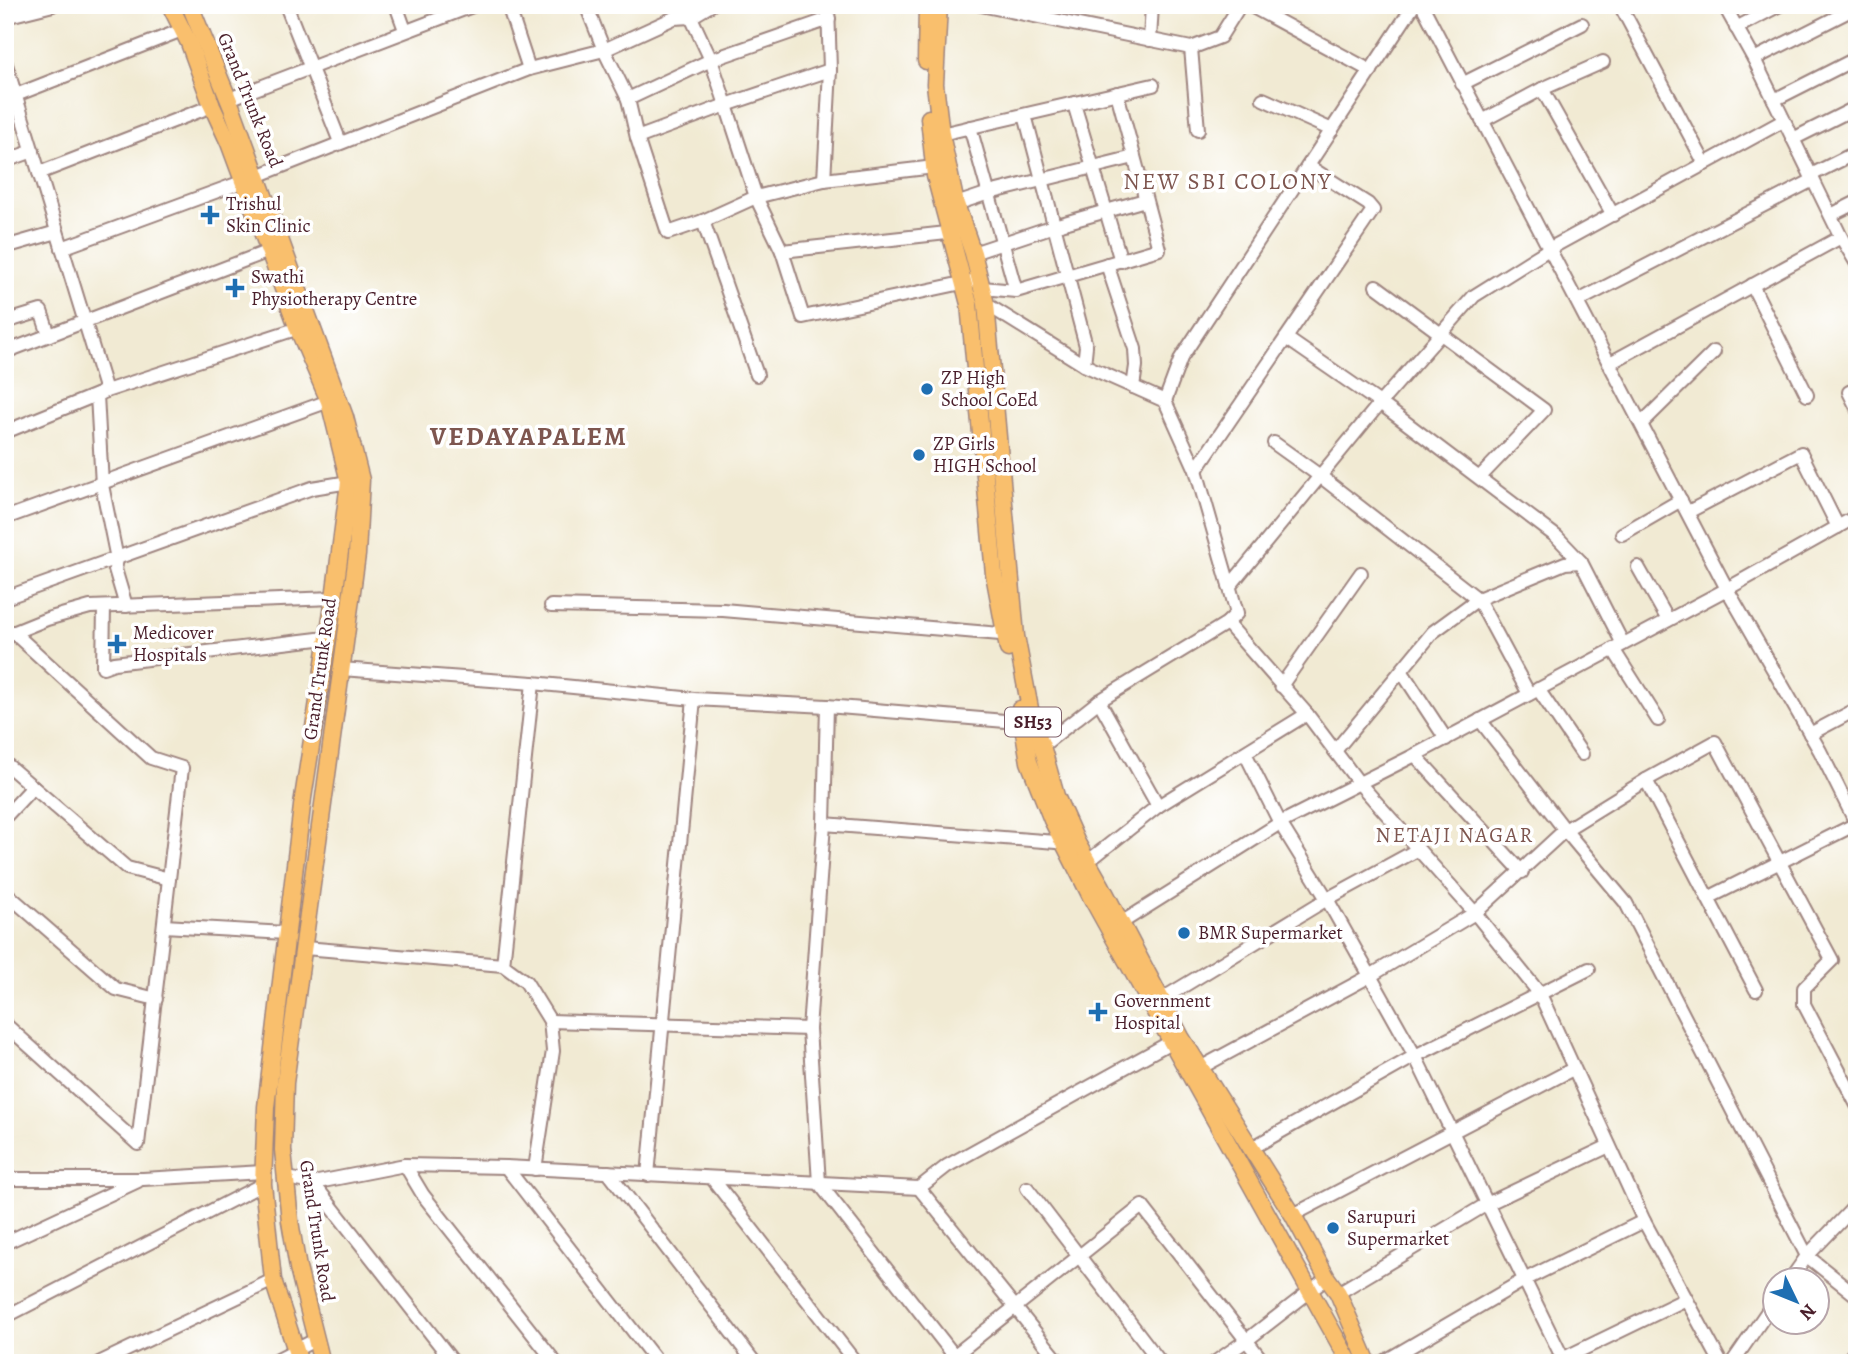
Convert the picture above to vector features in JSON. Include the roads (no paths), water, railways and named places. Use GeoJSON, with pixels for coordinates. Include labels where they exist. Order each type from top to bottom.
{"type":"FeatureCollection","features":[{"type":"Feature","properties":{"kind":"main road"},"geometry":{"type":"LineString","coordinates":[[170,5],[229,143],[250,178],[269,251],[305,326],[329,401],[349,482],[303,798],[266,1107],[263,1178],[273,1280],[298,1356]]}},
{"type":"Feature","properties":{"kind":"main road","name":"SH53"},"geometry":{"type":"LineString","coordinates":[[927,5],[925,77],[941,167],[957,231],[973,253],[983,290],[1011,635]]}},
{"type":"Feature","properties":{"kind":"main road","name":"SH53"},"geometry":{"type":"LineString","coordinates":[[939,5],[935,85],[941,134],[941,167],[956,204],[963,282],[969,304],[976,365],[994,574],[1011,635],[1028,723],[1030,762],[1052,820],[1086,863],[1121,923],[1162,999],[1176,1039],[1200,1068],[1293,1215],[1338,1293],[1368,1363]]}},
{"type":"Feature","properties":{"kind":"main road","name":"Grand Trunk Road"},"geometry":{"type":"LineString","coordinates":[[193,6],[229,100],[250,178],[305,326],[345,417],[361,480],[357,555],[285,1083],[283,1150],[290,1221],[322,1363]]}},
{"type":"Feature","properties":{"kind":"main road","name":"SH53"},"geometry":{"type":"LineString","coordinates":[[1028,723],[1042,746],[1070,843],[1350,1363]]}},
{"type":"Feature","properties":{"kind":"main road"},"geometry":{"type":"LineString","coordinates":[[287,928],[308,922]]}},
{"type":"Feature","properties":{"kind":"main road"},"geometry":{"type":"LineString","coordinates":[[283,962],[304,956]]}},
{"type":"Feature","properties":{"kind":"main road"},"geometry":{"type":"LineString","coordinates":[[264,1152],[283,1150]]}},
{"type":"Feature","properties":{"kind":"main road"},"geometry":{"type":"LineString","coordinates":[[267,1223],[290,1221]]}},
{"type":"Feature","properties":{"kind":"street"},"geometry":{"type":"LineString","coordinates":[[5,17],[53,5]]}},
{"type":"Feature","properties":{"kind":"street"},"geometry":{"type":"LineString","coordinates":[[286,5],[340,142]]}},
{"type":"Feature","properties":{"kind":"street"},"geometry":{"type":"LineString","coordinates":[[396,5],[405,30]]}},
{"type":"Feature","properties":{"kind":"street"},"geometry":{"type":"LineString","coordinates":[[229,100],[475,5]]}},
{"type":"Feature","properties":{"kind":"street"},"geometry":{"type":"LineString","coordinates":[[508,5],[529,69]]}},
{"type":"Feature","properties":{"kind":"street"},"geometry":{"type":"LineString","coordinates":[[586,5],[628,99],[637,138],[668,233],[703,221],[755,197],[824,180],[941,167]]}},
{"type":"Feature","properties":{"kind":"street"},"geometry":{"type":"LineString","coordinates":[[62,248],[529,69],[604,50],[671,12],[691,17],[711,5]]}},
{"type":"Feature","properties":{"kind":"street"},"geometry":{"type":"LineString","coordinates":[[824,180],[830,70],[828,5]]}},
{"type":"Feature","properties":{"kind":"street"},"geometry":{"type":"LineString","coordinates":[[981,5],[1191,48],[1220,37],[1240,5]]}},
{"type":"Feature","properties":{"kind":"street"},"geometry":{"type":"LineString","coordinates":[[1150,40],[1152,5]]}},
{"type":"Feature","properties":{"kind":"street"},"geometry":{"type":"LineString","coordinates":[[1248,5],[1371,71]]}},
{"type":"Feature","properties":{"kind":"street"},"geometry":{"type":"LineString","coordinates":[[1165,401],[1181,358],[1414,5]]}},
{"type":"Feature","properties":{"kind":"street"},"geometry":{"type":"LineString","coordinates":[[1422,5],[1727,589],[1810,734],[1857,825],[1708,898]]}},
{"type":"Feature","properties":{"kind":"street"},"geometry":{"type":"LineString","coordinates":[[1620,5],[1705,164]]}},
{"type":"Feature","properties":{"kind":"street"},"geometry":{"type":"LineString","coordinates":[[1724,5],[1754,59],[1841,237],[1854,249],[1857,264]]}},
{"type":"Feature","properties":{"kind":"street"},"geometry":{"type":"LineString","coordinates":[[1736,28],[1780,5]]}},
{"type":"Feature","properties":{"kind":"street"},"geometry":{"type":"LineString","coordinates":[[1754,59],[1857,7]]}},
{"type":"Feature","properties":{"kind":"street"},"geometry":{"type":"LineString","coordinates":[[691,17],[711,60],[755,197],[782,251],[803,317],[963,282],[983,290],[1084,365],[1165,401],[1196,470],[1237,613],[1227,623],[1099,701],[1042,746]]}},
{"type":"Feature","properties":{"kind":"street"},"geometry":{"type":"LineString","coordinates":[[628,99],[711,60],[829,19]]}},
{"type":"Feature","properties":{"kind":"street"},"geometry":{"type":"LineString","coordinates":[[1462,84],[1583,24]]}},
{"type":"Feature","properties":{"kind":"street"},"geometry":{"type":"LineString","coordinates":[[16,95],[182,30]]}},
{"type":"Feature","properties":{"kind":"street"},"geometry":{"type":"LineString","coordinates":[[1191,48],[1198,130]]}},
{"type":"Feature","properties":{"kind":"street"},"geometry":{"type":"LineString","coordinates":[[1774,100],[1857,58]]}},
{"type":"Feature","properties":{"kind":"street"},"geometry":{"type":"LineString","coordinates":[[5,61],[8,78],[16,95],[86,321],[102,393],[102,485],[117,559],[115,569],[125,606]]}},
{"type":"Feature","properties":{"kind":"street"},"geometry":{"type":"LineString","coordinates":[[1482,121],[1542,89],[1603,62]]}},
{"type":"Feature","properties":{"kind":"street"},"geometry":{"type":"LineString","coordinates":[[637,138],[830,70]]}},
{"type":"Feature","properties":{"kind":"street"},"geometry":{"type":"LineString","coordinates":[[941,134],[1153,85]]}},
{"type":"Feature","properties":{"kind":"street"},"geometry":{"type":"LineString","coordinates":[[1542,89],[1613,215]]}},
{"type":"Feature","properties":{"kind":"street"},"geometry":{"type":"LineString","coordinates":[[983,290],[1016,291],[1159,249],[1117,93]]}},
{"type":"Feature","properties":{"kind":"street"},"geometry":{"type":"LineString","coordinates":[[1263,99],[1332,130]]}},
{"type":"Feature","properties":{"kind":"street"},"geometry":{"type":"LineString","coordinates":[[1074,104],[1121,261]]}},
{"type":"Feature","properties":{"kind":"street"},"geometry":{"type":"LineString","coordinates":[[39,173],[212,106]]}},
{"type":"Feature","properties":{"kind":"street"},"geometry":{"type":"LineString","coordinates":[[1793,139],[1857,107]]}},
{"type":"Feature","properties":{"kind":"street"},"geometry":{"type":"LineString","coordinates":[[1025,114],[1086,345],[1084,365]]}},
{"type":"Feature","properties":{"kind":"street"},"geometry":{"type":"LineString","coordinates":[[1229,587],[1380,403],[1474,296],[1549,250],[1783,121]]}},
{"type":"Feature","properties":{"kind":"street"},"geometry":{"type":"LineString","coordinates":[[970,127],[1016,291]]}},
{"type":"Feature","properties":{"kind":"street"},"geometry":{"type":"LineString","coordinates":[[5,160],[33,151]]}},
{"type":"Feature","properties":{"kind":"street"},"geometry":{"type":"LineString","coordinates":[[1578,301],[1857,152]]}},
{"type":"Feature","properties":{"kind":"street"},"geometry":{"type":"LineString","coordinates":[[956,204],[989,193],[1134,157]]}},
{"type":"Feature","properties":{"kind":"street"},"geometry":{"type":"LineString","coordinates":[[1196,470],[1373,210],[1368,204],[1308,166]]}},
{"type":"Feature","properties":{"kind":"street"},"geometry":{"type":"LineString","coordinates":[[973,253],[1145,200]]}},
{"type":"Feature","properties":{"kind":"street"},"geometry":{"type":"LineString","coordinates":[[1831,215],[1857,202]]}},
{"type":"Feature","properties":{"kind":"street"},"geometry":{"type":"LineString","coordinates":[[703,221],[757,375]]}},
{"type":"Feature","properties":{"kind":"street"},"geometry":{"type":"LineString","coordinates":[[782,251],[957,231]]}},
{"type":"Feature","properties":{"kind":"street"},"geometry":{"type":"LineString","coordinates":[[5,247],[57,232]]}},
{"type":"Feature","properties":{"kind":"street"},"geometry":{"type":"LineString","coordinates":[[1610,363],[1841,237]]}},
{"type":"Feature","properties":{"kind":"street"},"geometry":{"type":"LineString","coordinates":[[5,352],[269,251]]}},
{"type":"Feature","properties":{"kind":"street"},"geometry":{"type":"LineString","coordinates":[[1107,264],[1135,349],[1133,387]]}},
{"type":"Feature","properties":{"kind":"street"},"geometry":{"type":"LineString","coordinates":[[1752,285],[1807,395]]}},
{"type":"Feature","properties":{"kind":"street"},"geometry":{"type":"LineString","coordinates":[[1376,286],[1544,410],[1480,477]]}},
{"type":"Feature","properties":{"kind":"street"},"geometry":{"type":"LineString","coordinates":[[5,322],[41,311],[50,335]]}},
{"type":"Feature","properties":{"kind":"street"},"geometry":{"type":"LineString","coordinates":[[5,432],[102,393],[305,326]]}},
{"type":"Feature","properties":{"kind":"street"},"geometry":{"type":"LineString","coordinates":[[1286,338],[1380,403],[1557,537],[1581,562],[1618,646],[1658,720]]}},
{"type":"Feature","properties":{"kind":"street"},"geometry":{"type":"LineString","coordinates":[[1642,423],[1714,352]]}},
{"type":"Feature","properties":{"kind":"street"},"geometry":{"type":"LineString","coordinates":[[1857,389],[1849,392],[1857,408]]}},
{"type":"Feature","properties":{"kind":"street"},"geometry":{"type":"LineString","coordinates":[[5,518],[329,401]]}},
{"type":"Feature","properties":{"kind":"street"},"geometry":{"type":"LineString","coordinates":[[1274,443],[1478,599],[1534,692],[1582,754]]}},
{"type":"Feature","properties":{"kind":"street"},"geometry":{"type":"LineString","coordinates":[[1688,512],[1801,453],[1838,527]]}},
{"type":"Feature","properties":{"kind":"street"},"geometry":{"type":"LineString","coordinates":[[5,598],[312,488],[349,482]]}},
{"type":"Feature","properties":{"kind":"street"},"geometry":{"type":"LineString","coordinates":[[1622,534],[1681,500]]}},
{"type":"Feature","properties":{"kind":"street"},"geometry":{"type":"LineString","coordinates":[[1121,923],[1280,823],[1534,692],[1857,516]]}},
{"type":"Feature","properties":{"kind":"street"},"geometry":{"type":"LineString","coordinates":[[1335,751],[1433,632],[1478,599],[1565,563],[1581,562]]}},
{"type":"Feature","properties":{"kind":"street"},"geometry":{"type":"LineString","coordinates":[[1638,567],[1668,620]]}},
{"type":"Feature","properties":{"kind":"street"},"geometry":{"type":"LineString","coordinates":[[1281,686],[1362,573]]}},
{"type":"Feature","properties":{"kind":"street"},"geometry":{"type":"LineString","coordinates":[[5,1024],[138,1144],[182,768],[152,758],[9,634],[47,619],[90,607],[334,598]]}},
{"type":"Feature","properties":{"kind":"street"},"geometry":{"type":"LineString","coordinates":[[551,606],[723,610],[1011,635]]}},
{"type":"Feature","properties":{"kind":"street"},"geometry":{"type":"LineString","coordinates":[[104,607],[103,667],[114,663],[326,638]]}},
{"type":"Feature","properties":{"kind":"street"},"geometry":{"type":"LineString","coordinates":[[1227,623],[1307,714],[1359,783],[1475,913],[1540,994],[1644,1221],[1721,1363]]}},
{"type":"Feature","properties":{"kind":"street"},"geometry":{"type":"LineString","coordinates":[[341,669],[533,683],[694,699],[827,706],[1028,723]]}},
{"type":"Feature","properties":{"kind":"street"},"geometry":{"type":"LineString","coordinates":[[1402,672],[1446,738]]}},
{"type":"Feature","properties":{"kind":"street"},"geometry":{"type":"LineString","coordinates":[[503,965],[533,683]]}},
{"type":"Feature","properties":{"kind":"street"},"geometry":{"type":"LineString","coordinates":[[648,1175],[694,699]]}},
{"type":"Feature","properties":{"kind":"street"},"geometry":{"type":"LineString","coordinates":[[1099,701],[1158,806]]}},
{"type":"Feature","properties":{"kind":"street"},"geometry":{"type":"LineString","coordinates":[[827,706],[824,824],[809,1029],[819,1183],[953,1360],[1142,1206],[1264,1363]]}},
{"type":"Feature","properties":{"kind":"street"},"geometry":{"type":"LineString","coordinates":[[1810,734],[1857,709]]}},
{"type":"Feature","properties":{"kind":"street"},"geometry":{"type":"LineString","coordinates":[[1086,863],[1158,806],[1307,714]]}},
{"type":"Feature","properties":{"kind":"street"},"geometry":{"type":"LineString","coordinates":[[1480,720],[1565,830],[1626,903],[1807,1256],[1857,1296]]}},
{"type":"Feature","properties":{"kind":"street"},"geometry":{"type":"LineString","coordinates":[[1200,1068],[1370,976],[1475,913],[1565,830],[1646,780],[1715,742],[1832,960],[1804,988],[1804,1004],[1857,1105]]}},
{"type":"Feature","properties":{"kind":"street"},"geometry":{"type":"LineString","coordinates":[[1245,753],[1280,823],[1327,899],[1415,1056],[1524,1280],[1560,1361],[1686,1299]]}},
{"type":"Feature","properties":{"kind":"street"},"geometry":{"type":"LineString","coordinates":[[1415,755],[1522,872]]}},
{"type":"Feature","properties":{"kind":"street"},"geometry":{"type":"LineString","coordinates":[[5,763],[127,868],[169,879]]}},
{"type":"Feature","properties":{"kind":"street"},"geometry":{"type":"LineString","coordinates":[[1646,780],[1756,989]]}},
{"type":"Feature","properties":{"kind":"street"},"geometry":{"type":"LineString","coordinates":[[5,817],[33,787]]}},
{"type":"Feature","properties":{"kind":"street"},"geometry":{"type":"LineString","coordinates":[[824,824],[1070,843]]}},
{"type":"Feature","properties":{"kind":"street"},"geometry":{"type":"LineString","coordinates":[[1162,999],[1327,899],[1417,850]]}},
{"type":"Feature","properties":{"kind":"street"},"geometry":{"type":"LineString","coordinates":[[5,892],[116,989],[156,999]]}},
{"type":"Feature","properties":{"kind":"street"},"geometry":{"type":"LineString","coordinates":[[164,926],[287,928]]}},
{"type":"Feature","properties":{"kind":"street"},"geometry":{"type":"LineString","coordinates":[[304,956],[503,965],[526,982],[550,1021],[552,1051],[535,1169]]}},
{"type":"Feature","properties":{"kind":"street"},"geometry":{"type":"LineString","coordinates":[[1250,1149],[1415,1056],[1589,969]]}},
{"type":"Feature","properties":{"kind":"street"},"geometry":{"type":"LineString","coordinates":[[550,1021],[809,1029]]}},
{"type":"Feature","properties":{"kind":"street"},"geometry":{"type":"LineString","coordinates":[[287,1178],[313,1183],[405,1165],[506,1167],[919,1188],[947,1166],[1176,1039]]}},
{"type":"Feature","properties":{"kind":"street"},"geometry":{"type":"LineString","coordinates":[[1293,1215],[1573,1069]]}},
{"type":"Feature","properties":{"kind":"street"},"geometry":{"type":"LineString","coordinates":[[1338,1293],[1487,1203],[1609,1146]]}},
{"type":"Feature","properties":{"kind":"street"},"geometry":{"type":"LineString","coordinates":[[405,1165],[423,1195],[556,1363]]}},
{"type":"Feature","properties":{"kind":"street"},"geometry":{"type":"LineString","coordinates":[[506,1167],[657,1363]]}},
{"type":"Feature","properties":{"kind":"street"},"geometry":{"type":"LineString","coordinates":[[608,1172],[755,1363]]}},
{"type":"Feature","properties":{"kind":"street"},"geometry":{"type":"LineString","coordinates":[[5,1179],[263,1178]]}},
{"type":"Feature","properties":{"kind":"street"},"geometry":{"type":"LineString","coordinates":[[5,1317],[263,1178]]}},
{"type":"Feature","properties":{"kind":"street"},"geometry":{"type":"LineString","coordinates":[[712,1178],[856,1363]]}},
{"type":"Feature","properties":{"kind":"street"},"geometry":{"type":"LineString","coordinates":[[5,1243],[143,1179]]}},
{"type":"Feature","properties":{"kind":"street"},"geometry":{"type":"LineString","coordinates":[[313,1183],[454,1363]]}},
{"type":"Feature","properties":{"kind":"street"},"geometry":{"type":"LineString","coordinates":[[919,1188],[1060,1363]]}},
{"type":"Feature","properties":{"kind":"street"},"geometry":{"type":"LineString","coordinates":[[1027,1188],[1161,1363]]}},
{"type":"Feature","properties":{"kind":"street"},"geometry":{"type":"LineString","coordinates":[[1800,1266],[1857,1204]]}},
{"type":"Feature","properties":{"kind":"street"},"geometry":{"type":"LineString","coordinates":[[1382,1363],[1524,1280],[1644,1221]]}},
{"type":"Feature","properties":{"kind":"street"},"geometry":{"type":"LineString","coordinates":[[1214,1363],[1327,1278]]}},
{"type":"Feature","properties":{"kind":"street"},"geometry":{"type":"LineString","coordinates":[[99,1363],[273,1280]]}},
{"type":"Feature","properties":{"kind":"street"},"geometry":{"type":"LineString","coordinates":[[1732,1363],[1760,1322]]}},
{"type":"Feature","properties":{"kind":"street"},"geometry":{"type":"LineString","coordinates":[[270,1363],[298,1356],[315,1340]]}},
{"type":"Feature","properties":{"kind":"street"},"geometry":{"type":"LineString","coordinates":[[1846,1363],[1857,1349]]}},
{"type":"Feature","properties":{"kind":"place","name":"Trishul Skin Clinic"},"geometry":{"type":"Point","coordinates":[210,215]}},
{"type":"Feature","properties":{"kind":"place","name":"Swathi Physiotherapy Centre"},"geometry":{"type":"Point","coordinates":[235,288]}},
{"type":"Feature","properties":{"kind":"place","name":"ZP High School CoEd"},"geometry":{"type":"Point","coordinates":[927,389]}},
{"type":"Feature","properties":{"kind":"place","name":"ZP Girls HIGH School"},"geometry":{"type":"Point","coordinates":[919,455]}},
{"type":"Feature","properties":{"kind":"place","name":"Medicover Hospitals"},"geometry":{"type":"Point","coordinates":[117,644]}},
{"type":"Feature","properties":{"kind":"place","name":"BMR Supermarket"},"geometry":{"type":"Point","coordinates":[1184,933]}},
{"type":"Feature","properties":{"kind":"place","name":"Government Hospital"},"geometry":{"type":"Point","coordinates":[1098,1012]}},
{"type":"Feature","properties":{"kind":"place","name":"Sarupuri Supermarket"},"geometry":{"type":"Point","coordinates":[1333,1228]}},
{"type":"Feature","properties":{"kind":"district","name":"NEW SBI COLONY"},"geometry":{"type":"Point","coordinates":[1228,181]}},
{"type":"Feature","properties":{"kind":"district","name":"VEDAYAPALEM"},"geometry":{"type":"Point","coordinates":[529,436]}},
{"type":"Feature","properties":{"kind":"district","name":"NETAJI NAGAR"},"geometry":{"type":"Point","coordinates":[1455,835]}}]}
